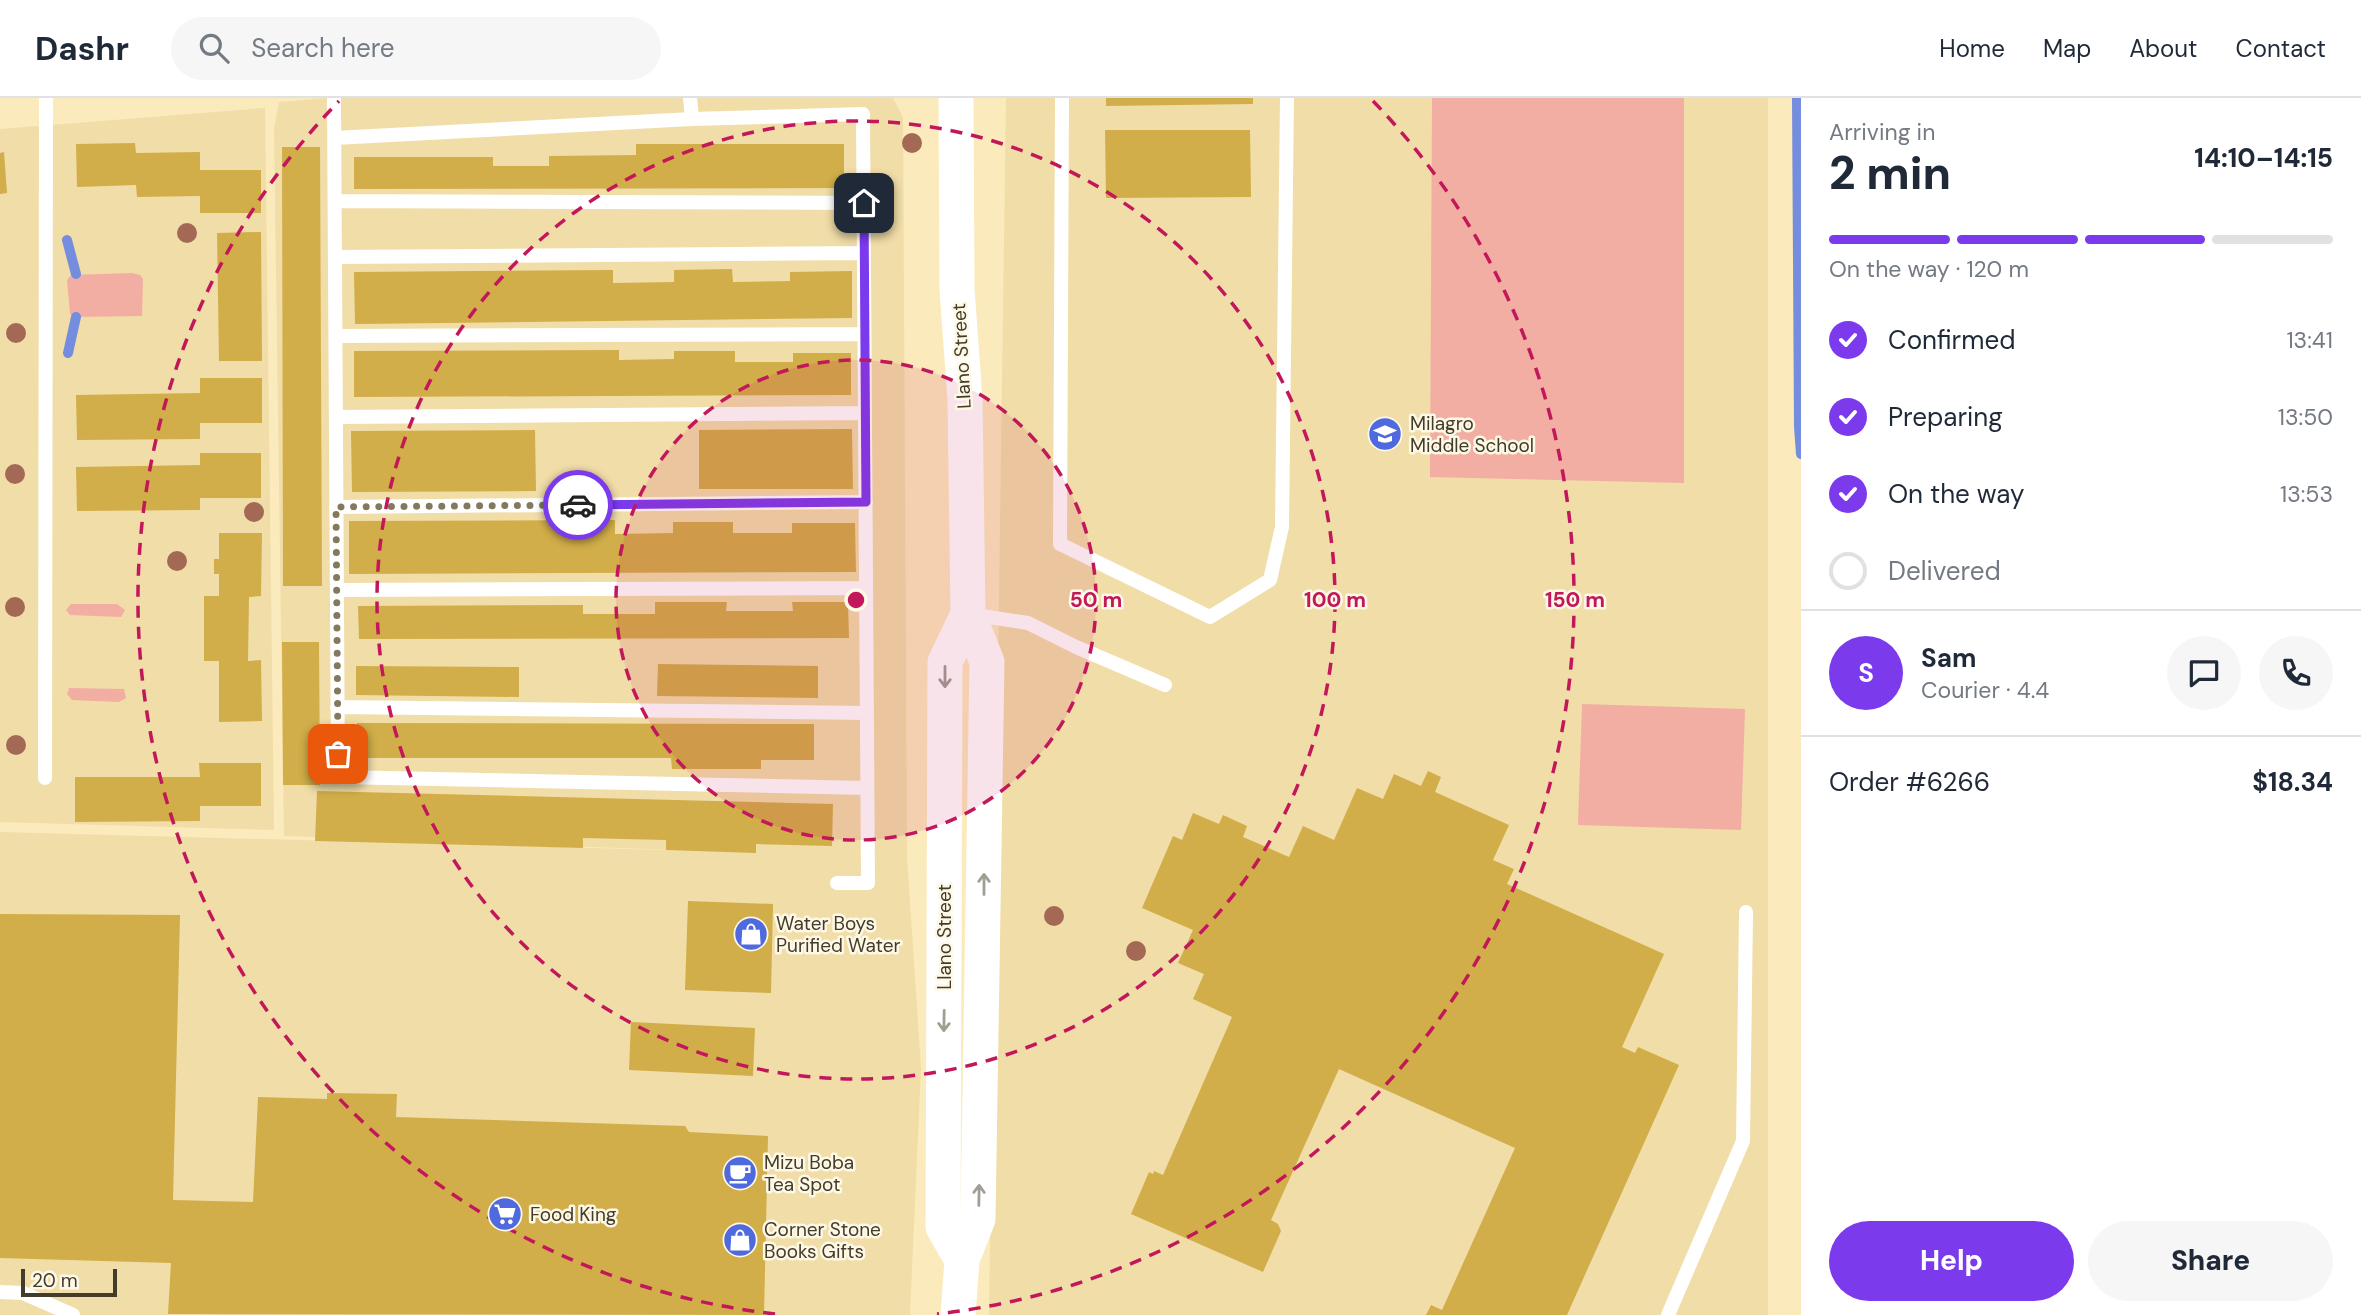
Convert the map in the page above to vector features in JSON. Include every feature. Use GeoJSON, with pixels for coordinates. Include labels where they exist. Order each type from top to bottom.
{"type":"FeatureCollection","features":[{"type":"Feature","properties":{"kind":"street","name":"Llano Street"},"geometry":{"type":"LineString","coordinates":[[956,98],[957,289],[965,400],[968,614],[987,662],[984,797],[996,951],[978,1219],[962,1260],[958,1315]]}},
{"type":"Feature","properties":{"kind":"street","name":"Llano Street"},"geometry":{"type":"LineString","coordinates":[[962,1260],[943,1227],[945,662],[968,614]]}},
{"type":"Feature","properties":{"kind":"street"},"geometry":{"type":"LineString","coordinates":[[945,953],[996,951]]}},
{"type":"Feature","properties":{"kind":"lane"},"geometry":{"type":"LineString","coordinates":[[45,778],[46,98]]}},
{"type":"Feature","properties":{"kind":"lane"},"geometry":{"type":"LineString","coordinates":[[334,98],[338,777],[867,788]]}},
{"type":"Feature","properties":{"kind":"lane"},"geometry":{"type":"LineString","coordinates":[[690,98],[692,119]]}},
{"type":"Feature","properties":{"kind":"lane"},"geometry":{"type":"LineString","coordinates":[[1062,98],[1060,544],[1210,617],[1269,580],[1282,527],[1287,98]]}},
{"type":"Feature","properties":{"kind":"lane"},"geometry":{"type":"LineString","coordinates":[[334,138],[692,119],[863,114],[868,883],[837,883]]}},
{"type":"Feature","properties":{"kind":"lane"},"geometry":{"type":"LineString","coordinates":[[335,201],[864,203]]}},
{"type":"Feature","properties":{"kind":"lane"},"geometry":{"type":"LineString","coordinates":[[335,257],[864,253]]}},
{"type":"Feature","properties":{"kind":"lane"},"geometry":{"type":"LineString","coordinates":[[336,336],[864,334]]}},
{"type":"Feature","properties":{"kind":"lane"},"geometry":{"type":"LineString","coordinates":[[336,417],[865,413]]}},
{"type":"Feature","properties":{"kind":"lane"},"geometry":{"type":"LineString","coordinates":[[336,507],[866,502]]}},
{"type":"Feature","properties":{"kind":"lane"},"geometry":{"type":"LineString","coordinates":[[337,590],[866,588]]}},
{"type":"Feature","properties":{"kind":"lane"},"geometry":{"type":"LineString","coordinates":[[968,614],[1028,623],[1164,685]]}},
{"type":"Feature","properties":{"kind":"lane"},"geometry":{"type":"LineString","coordinates":[[338,708],[867,713]]}},
{"type":"Feature","properties":{"kind":"lane"},"geometry":{"type":"LineString","coordinates":[[1668,1315],[1743,1142],[1746,912]]}},
{"type":"Feature","properties":{"kind":"lane"},"geometry":{"type":"LineString","coordinates":[[0,1292],[23,1293],[73,1315]]}},
{"type":"Feature","properties":{"kind":"shaded area"},"geometry":{"type":"Polygon","coordinates":[[[327,98],[893,98],[903,117],[907,857],[921,1068],[910,1315],[0,1315],[0,832],[703,851],[284,836],[274,129],[279,102],[327,98]]]}},
{"type":"Feature","properties":{"kind":"shaded area","name":"Milagro Middle School"},"geometry":{"type":"Polygon","coordinates":[[[1006,98],[1768,98],[1768,1315],[989,1315],[1006,98]]]}},
{"type":"Feature","properties":{"kind":"shaded area"},"geometry":{"type":"Polygon","coordinates":[[[1432,98],[1684,98],[1684,483],[1430,477],[1432,98]]]}},
{"type":"Feature","properties":{"kind":"shaded area"},"geometry":{"type":"Polygon","coordinates":[[[265,108],[274,830],[0,822],[0,129],[265,108]]]}},
{"type":"Feature","properties":{"kind":"shaded area"},"geometry":{"type":"Polygon","coordinates":[[[132,273],[143,279],[142,316],[76,317],[70,314],[67,280],[71,275],[132,273]]]}},
{"type":"Feature","properties":{"kind":"shaded area"},"geometry":{"type":"Polygon","coordinates":[[[71,604],[117,604],[125,610],[121,617],[70,615],[66,610],[71,604]]]}},
{"type":"Feature","properties":{"kind":"shaded area"},"geometry":{"type":"Polygon","coordinates":[[[69,688],[124,689],[126,698],[119,702],[72,700],[67,694],[69,688]]]}},
{"type":"Feature","properties":{"kind":"shaded area"},"geometry":{"type":"Polygon","coordinates":[[[1582,704],[1745,709],[1741,830],[1578,825],[1582,704]]]}},
{"type":"Feature","properties":{"kind":"building"},"geometry":{"type":"Polygon","coordinates":[[[1106,98],[1253,98],[1253,104],[1106,106],[1106,98]]]}},
{"type":"Feature","properties":{"kind":"building"},"geometry":{"type":"Polygon","coordinates":[[[1105,130],[1250,130],[1251,197],[1106,198],[1105,130]]]}},
{"type":"Feature","properties":{"kind":"building"},"geometry":{"type":"Polygon","coordinates":[[[135,143],[136,153],[200,152],[200,170],[261,170],[261,213],[200,213],[200,196],[137,197],[136,185],[77,187],[76,144],[135,143]]]}},
{"type":"Feature","properties":{"kind":"building"},"geometry":{"type":"Polygon","coordinates":[[[636,144],[844,144],[844,188],[354,189],[354,157],[493,157],[493,166],[549,166],[549,156],[636,155],[636,144]]]}},
{"type":"Feature","properties":{"kind":"building"},"geometry":{"type":"Polygon","coordinates":[[[282,147],[320,147],[322,586],[283,586],[282,147]]]}},
{"type":"Feature","properties":{"kind":"building"},"geometry":{"type":"Polygon","coordinates":[[[4,152],[7,193],[0,194],[0,153],[4,152]]]}},
{"type":"Feature","properties":{"kind":"building"},"geometry":{"type":"Polygon","coordinates":[[[261,232],[262,361],[219,361],[217,233],[261,232]]]}},
{"type":"Feature","properties":{"kind":"building"},"geometry":{"type":"Polygon","coordinates":[[[732,269],[733,282],[790,281],[790,272],[852,271],[852,318],[355,324],[354,272],[613,270],[613,283],[674,282],[674,270],[732,269]]]}},
{"type":"Feature","properties":{"kind":"building"},"geometry":{"type":"Polygon","coordinates":[[[619,350],[619,360],[674,359],[674,351],[735,351],[735,362],[793,362],[793,353],[851,353],[851,395],[354,397],[354,351],[619,350]]]}},
{"type":"Feature","properties":{"kind":"building"},"geometry":{"type":"Polygon","coordinates":[[[200,378],[262,378],[262,423],[200,423],[200,439],[77,440],[76,395],[200,393],[200,378]]]}},
{"type":"Feature","properties":{"kind":"building"},"geometry":{"type":"Polygon","coordinates":[[[852,429],[853,489],[699,489],[699,430],[852,429]]]}},
{"type":"Feature","properties":{"kind":"building"},"geometry":{"type":"Polygon","coordinates":[[[535,430],[536,491],[352,492],[351,431],[535,430]]]}},
{"type":"Feature","properties":{"kind":"building"},"geometry":{"type":"Polygon","coordinates":[[[200,453],[261,453],[261,498],[200,498],[200,510],[77,511],[76,467],[200,465],[200,453]]]}},
{"type":"Feature","properties":{"kind":"building"},"geometry":{"type":"Polygon","coordinates":[[[615,520],[615,534],[673,533],[673,522],[733,522],[733,533],[792,533],[792,523],[855,523],[856,572],[349,574],[349,521],[615,520]]]}},
{"type":"Feature","properties":{"kind":"building"},"geometry":{"type":"Polygon","coordinates":[[[219,533],[262,533],[261,596],[249,597],[248,661],[261,660],[262,721],[219,722],[219,661],[204,661],[204,596],[219,596],[219,574],[214,574],[214,559],[219,559],[219,533]]]}},
{"type":"Feature","properties":{"kind":"building"},"geometry":{"type":"Polygon","coordinates":[[[655,602],[727,602],[726,611],[793,611],[792,602],[848,602],[849,638],[359,639],[358,606],[583,605],[583,614],[655,614],[655,602]]]}},
{"type":"Feature","properties":{"kind":"building"},"geometry":{"type":"Polygon","coordinates":[[[282,642],[319,642],[320,785],[283,785],[282,642]]]}},
{"type":"Feature","properties":{"kind":"building"},"geometry":{"type":"Polygon","coordinates":[[[658,664],[818,666],[818,698],[657,696],[658,664]]]}},
{"type":"Feature","properties":{"kind":"building"},"geometry":{"type":"Polygon","coordinates":[[[356,666],[519,667],[519,697],[356,695],[356,666]]]}},
{"type":"Feature","properties":{"kind":"building"},"geometry":{"type":"Polygon","coordinates":[[[357,723],[814,724],[814,760],[761,760],[761,769],[672,769],[671,758],[357,758],[357,723]]]}},
{"type":"Feature","properties":{"kind":"building"},"geometry":{"type":"Polygon","coordinates":[[[199,763],[261,763],[261,806],[200,806],[200,821],[75,822],[75,777],[200,777],[199,763]]]}},
{"type":"Feature","properties":{"kind":"building"},"geometry":{"type":"Polygon","coordinates":[[[1428,771],[1441,777],[1435,792],[1509,825],[1493,860],[1514,869],[1507,884],[1664,954],[1622,1047],[1635,1053],[1638,1047],[1679,1065],[1567,1315],[1426,1315],[1431,1305],[1442,1310],[1515,1148],[1339,1069],[1271,1220],[1278,1224],[1281,1231],[1263,1272],[1131,1214],[1149,1172],[1163,1175],[1232,1017],[1193,999],[1204,974],[1178,963],[1193,930],[1142,908],[1173,836],[1182,840],[1193,813],[1219,824],[1223,815],[1247,826],[1243,837],[1289,857],[1303,826],[1334,840],[1357,788],[1383,799],[1394,774],[1421,786],[1428,771]]]}},
{"type":"Feature","properties":{"kind":"building"},"geometry":{"type":"Polygon","coordinates":[[[317,791],[833,804],[832,846],[756,844],[756,853],[666,850],[666,840],[583,838],[583,848],[315,841],[317,791]]]}},
{"type":"Feature","properties":{"kind":"building"},"geometry":{"type":"Polygon","coordinates":[[[688,901],[773,904],[771,993],[685,990],[688,901]]]}},
{"type":"Feature","properties":{"kind":"building"},"geometry":{"type":"Polygon","coordinates":[[[0,914],[180,915],[173,1200],[253,1202],[258,1097],[327,1099],[327,1093],[397,1094],[396,1117],[685,1126],[689,1132],[768,1136],[764,1315],[168,1314],[171,1263],[0,1258],[0,914]]]}},
{"type":"Feature","properties":{"kind":"building"},"geometry":{"type":"Polygon","coordinates":[[[631,1022],[755,1028],[753,1076],[629,1070],[631,1022]]]}},
{"type":"Feature","properties":{"kind":"waterway"},"geometry":{"type":"LineString","coordinates":[[1797,98],[1801,454]]}},
{"type":"Feature","properties":{"kind":"waterway"},"geometry":{"type":"LineString","coordinates":[[67,240],[76,274]]}},
{"type":"Feature","properties":{"kind":"waterway"},"geometry":{"type":"LineString","coordinates":[[68,353],[76,317]]}},
{"type":"Feature","properties":{"kind":"way so far"},"geometry":{"type":"LineString","coordinates":[[338,754],[336,507],[578,505]]}},
{"type":"Feature","properties":{"kind":"place","name":"Milagro Middle School"},"geometry":{"type":"Point","coordinates":[1385,434]}},
{"type":"Feature","properties":{"kind":"place","name":"Water Boys Purified Water"},"geometry":{"type":"Point","coordinates":[751,934]}},
{"type":"Feature","properties":{"kind":"place","name":"Mizu Boba Tea Spot"},"geometry":{"type":"Point","coordinates":[740,1173]}},
{"type":"Feature","properties":{"kind":"place","name":"Food King"},"geometry":{"type":"Point","coordinates":[505,1214]}},
{"type":"Feature","properties":{"kind":"place","name":"Corner Stone Books Gifts"},"geometry":{"type":"Point","coordinates":[740,1240]}},
{"type":"Feature","properties":{"kind":"route"},"geometry":{"type":"LineString","coordinates":[[578,505],[866,502],[864,203]]}}]}
